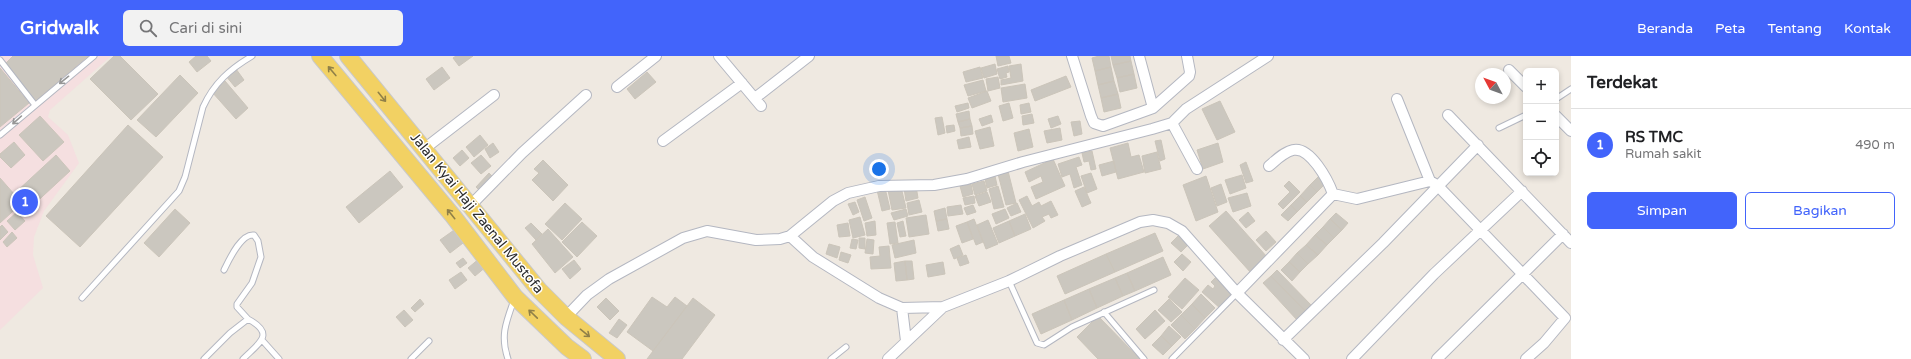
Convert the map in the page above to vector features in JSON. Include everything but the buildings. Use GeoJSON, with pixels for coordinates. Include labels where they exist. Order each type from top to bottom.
{"type":"FeatureCollection","features":[{"type":"Feature","properties":{"kind":"main road","name":"Jalan Kyai Haji Zaenal Mustofa"},"geometry":{"type":"LineString","coordinates":[[320,56],[453,216],[515,297],[583,359]]}},
{"type":"Feature","properties":{"kind":"main road","name":"Jalan Kyai Haji Zaenal Mustofa"},"geometry":{"type":"LineString","coordinates":[[353,58],[365,77],[539,290],[566,318],[617,359]]}},
{"type":"Feature","properties":{"kind":"main road"},"geometry":{"type":"LineString","coordinates":[[348,90],[365,77]]}},
{"type":"Feature","properties":{"kind":"main road"},"geometry":{"type":"LineString","coordinates":[[500,276],[520,266]]}},
{"type":"Feature","properties":{"kind":"street"},"geometry":{"type":"LineString","coordinates":[[617,87],[656,56]]}},
{"type":"Feature","properties":{"kind":"street"},"geometry":{"type":"LineString","coordinates":[[719,56],[758,102],[809,56]]}},
{"type":"Feature","properties":{"kind":"street"},"geometry":{"type":"LineString","coordinates":[[1072,56],[1094,123],[1103,126],[1153,108],[1188,76],[1190,72],[1186,56]]}},
{"type":"Feature","properties":{"kind":"street"},"geometry":{"type":"LineString","coordinates":[[1139,56],[1153,108]]}},
{"type":"Feature","properties":{"kind":"street"},"geometry":{"type":"LineString","coordinates":[[566,318],[587,295],[608,278],[683,238],[707,231],[756,240],[780,239],[790,236],[833,201],[848,193],[874,187],[934,185],[967,178],[1172,123],[1186,109],[1268,56]]}},
{"type":"Feature","properties":{"kind":"street"},"geometry":{"type":"LineString","coordinates":[[1511,72],[1523,84]]}},
{"type":"Feature","properties":{"kind":"street"},"geometry":{"type":"LineString","coordinates":[[663,141],[742,83]]}},
{"type":"Feature","properties":{"kind":"street"},"geometry":{"type":"LineString","coordinates":[[424,149],[494,95]]}},
{"type":"Feature","properties":{"kind":"street"},"geometry":{"type":"LineString","coordinates":[[470,206],[522,153],[586,95]]}},
{"type":"Feature","properties":{"kind":"street"},"geometry":{"type":"LineString","coordinates":[[1397,99],[1434,183],[1522,274],[1568,316],[1526,359]]}},
{"type":"Feature","properties":{"kind":"street"},"geometry":{"type":"LineString","coordinates":[[1448,115],[1571,243]]}},
{"type":"Feature","properties":{"kind":"street"},"geometry":{"type":"LineString","coordinates":[[1559,119],[1571,132]]}},
{"type":"Feature","properties":{"kind":"street"},"geometry":{"type":"LineString","coordinates":[[1172,123],[1197,169]]}},
{"type":"Feature","properties":{"kind":"street"},"geometry":{"type":"LineString","coordinates":[[1283,340],[1383,243],[1434,183],[1478,145]]}},
{"type":"Feature","properties":{"kind":"street"},"geometry":{"type":"LineString","coordinates":[[1270,166],[1282,155],[1293,150],[1300,150],[1316,163],[1330,185],[1333,194]]}},
{"type":"Feature","properties":{"kind":"street"},"geometry":{"type":"LineString","coordinates":[[1333,194],[1357,199],[1434,183]]}},
{"type":"Feature","properties":{"kind":"street"},"geometry":{"type":"LineString","coordinates":[[1352,359],[1434,274],[1522,191]]}},
{"type":"Feature","properties":{"kind":"street"},"geometry":{"type":"LineString","coordinates":[[1237,293],[1333,194]]}},
{"type":"Feature","properties":{"kind":"street"},"geometry":{"type":"LineString","coordinates":[[790,236],[813,257],[865,291],[902,308],[943,307],[1009,281],[1060,256],[1140,222],[1153,220],[1168,223],[1182,231],[1237,293],[1283,340],[1304,359]]}},
{"type":"Feature","properties":{"kind":"street"},"geometry":{"type":"LineString","coordinates":[[1437,359],[1563,234]]}},
{"type":"Feature","properties":{"kind":"street"},"geometry":{"type":"LineString","coordinates":[[888,359],[943,307]]}},
{"type":"Feature","properties":{"kind":"street"},"geometry":{"type":"LineString","coordinates":[[902,308],[906,341]]}},
{"type":"Feature","properties":{"kind":"lane"},"geometry":{"type":"LineString","coordinates":[[0,135],[94,56]]}},
{"type":"Feature","properties":{"kind":"lane"},"geometry":{"type":"LineString","coordinates":[[82,298],[176,196],[185,176],[208,97],[224,76],[252,56]]}},
{"type":"Feature","properties":{"kind":"lane"},"geometry":{"type":"LineString","coordinates":[[0,60],[35,105]]}},
{"type":"Feature","properties":{"kind":"lane"},"geometry":{"type":"LineString","coordinates":[[1559,97],[1571,89]]}},
{"type":"Feature","properties":{"kind":"lane"},"geometry":{"type":"LineString","coordinates":[[1499,128],[1523,116]]}},
{"type":"Feature","properties":{"kind":"lane"},"geometry":{"type":"LineString","coordinates":[[4,124],[8,128]]}},
{"type":"Feature","properties":{"kind":"lane"},"geometry":{"type":"LineString","coordinates":[[224,270],[235,248],[248,236],[254,234],[258,241],[261,257],[252,283],[237,304],[239,310],[248,319],[260,325],[264,334],[262,340],[245,357],[252,359]]}},
{"type":"Feature","properties":{"kind":"lane"},"geometry":{"type":"LineString","coordinates":[[1009,281],[1037,343],[1044,346],[1072,327],[1154,290]]}},
{"type":"Feature","properties":{"kind":"lane"},"geometry":{"type":"LineString","coordinates":[[1172,359],[1237,293]]}},
{"type":"Feature","properties":{"kind":"lane"},"geometry":{"type":"LineString","coordinates":[[508,359],[504,348],[504,328],[515,297]]}},
{"type":"Feature","properties":{"kind":"lane"},"geometry":{"type":"LineString","coordinates":[[1104,312],[1144,359]]}},
{"type":"Feature","properties":{"kind":"lane"},"geometry":{"type":"LineString","coordinates":[[204,359],[230,333],[248,319]]}},
{"type":"Feature","properties":{"kind":"lane"},"geometry":{"type":"LineString","coordinates":[[262,340],[279,359]]}},
{"type":"Feature","properties":{"kind":"lane"},"geometry":{"type":"LineString","coordinates":[[411,359],[429,341]]}},
{"type":"Feature","properties":{"kind":"lane"},"geometry":{"type":"LineString","coordinates":[[830,359],[846,347]]}},
{"type":"Feature","properties":{"kind":"shaded area"},"geometry":{"type":"Polygon","coordinates":[[[0,56],[111,56],[50,110],[48,117],[68,135],[79,163],[44,211],[34,237],[33,255],[43,288],[0,330],[0,56]]]}},
{"type":"Feature","properties":{"kind":"place","name":"RS TMC"},"geometry":{"type":"Point","coordinates":[25,202]}}]}
